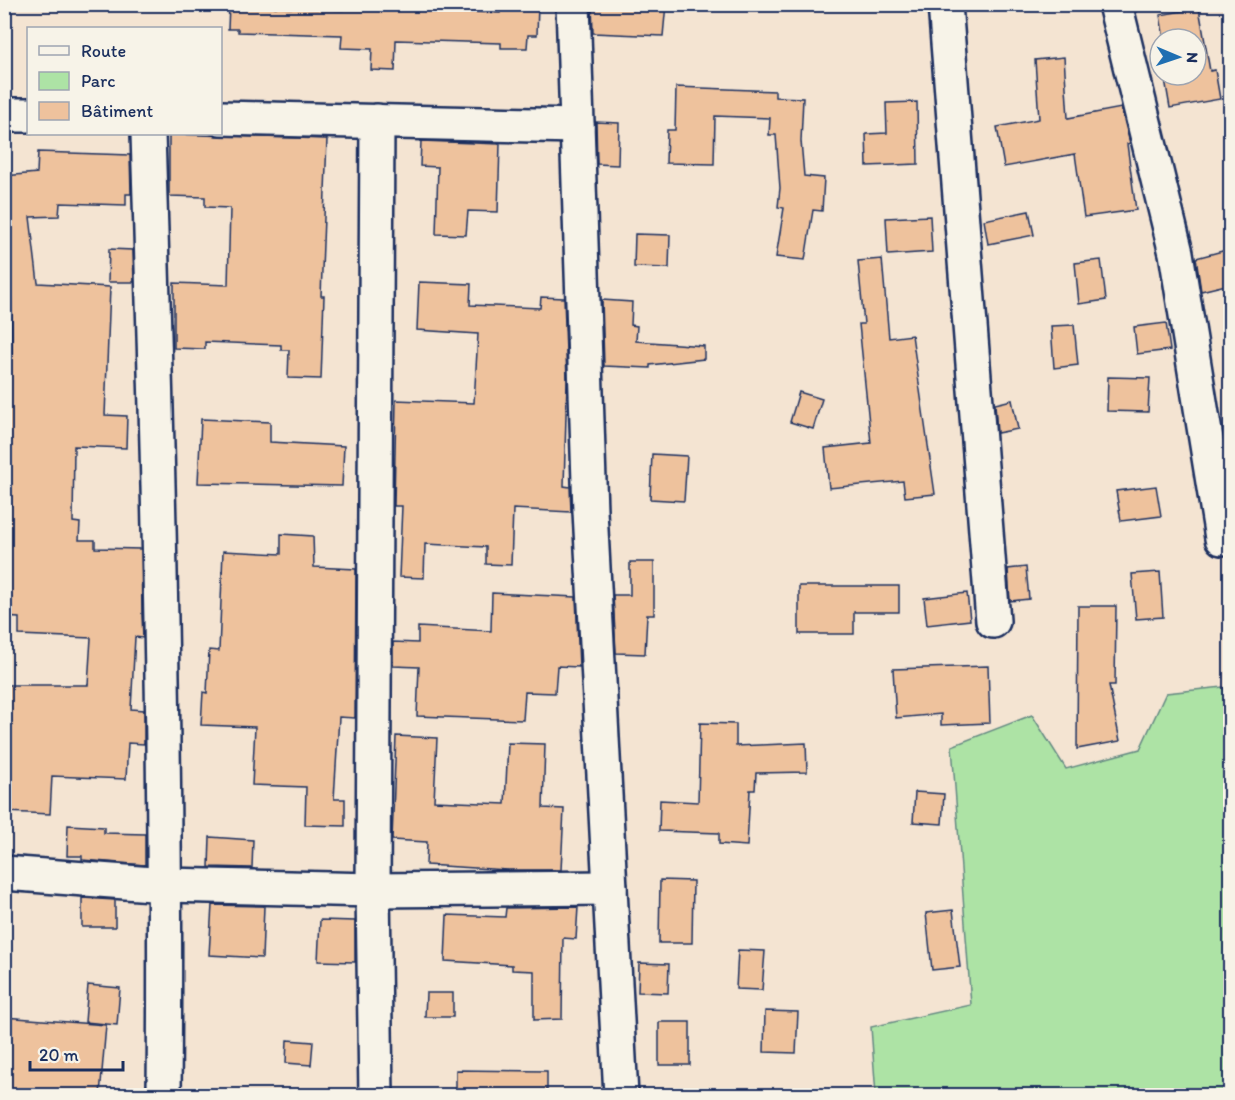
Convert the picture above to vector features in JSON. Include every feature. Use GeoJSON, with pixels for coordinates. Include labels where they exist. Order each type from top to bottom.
{"type":"FeatureCollection","features":[{"type":"Feature","properties":{"kind":"street"},"geometry":{"type":"LineString","coordinates":[[573,4],[590,522],[621,1095]]}},
{"type":"Feature","properties":{"kind":"street"},"geometry":{"type":"LineString","coordinates":[[945,4],[993,621]]}},
{"type":"Feature","properties":{"kind":"street"},"geometry":{"type":"LineString","coordinates":[[1115,4],[1176,253],[1222,538]]}},
{"type":"Feature","properties":{"kind":"street"},"geometry":{"type":"LineString","coordinates":[[4,115],[27,115]]}},
{"type":"Feature","properties":{"kind":"street"},"geometry":{"type":"LineString","coordinates":[[222,118],[577,126]]}},
{"type":"Feature","properties":{"kind":"street"},"geometry":{"type":"LineString","coordinates":[[376,1095],[373,890],[377,121]]}},
{"type":"Feature","properties":{"kind":"street"},"geometry":{"type":"LineString","coordinates":[[148,135],[159,500],[166,885],[164,1095]]}},
{"type":"Feature","properties":{"kind":"street"},"geometry":{"type":"LineString","coordinates":[[4,873],[166,885],[373,890],[609,888]]}},
{"type":"Feature","properties":{"kind":"green space"},"geometry":{"type":"Polygon","coordinates":[[[1223,687],[1230,701],[1230,1095],[876,1095],[871,1027],[971,1005],[952,746],[1032,715],[1066,769],[1140,749],[1166,693],[1223,687]]]}},
{"type":"Feature","properties":{"kind":"building"},"geometry":{"type":"Polygon","coordinates":[[[343,4],[418,6],[417,10],[500,13],[501,4],[538,5],[537,35],[528,35],[527,48],[501,48],[501,43],[396,40],[395,71],[371,70],[372,49],[341,48],[342,35],[238,32],[238,29],[228,29],[229,5],[343,10],[343,4]]]}},
{"type":"Feature","properties":{"kind":"building"},"geometry":{"type":"Polygon","coordinates":[[[592,4],[666,4],[663,36],[593,33],[592,4]]]}},
{"type":"Feature","properties":{"kind":"building"},"geometry":{"type":"Polygon","coordinates":[[[1199,8],[1202,27],[1162,27],[1160,15],[1199,8]]]}},
{"type":"Feature","properties":{"kind":"building"},"geometry":{"type":"Polygon","coordinates":[[[1064,57],[1068,118],[1121,108],[1130,143],[1127,144],[1136,210],[1084,217],[1075,154],[1004,167],[997,127],[1039,119],[1035,60],[1064,57]]]}},
{"type":"Feature","properties":{"kind":"building"},"geometry":{"type":"Polygon","coordinates":[[[1208,60],[1210,71],[1215,70],[1220,99],[1170,108],[1166,87],[1208,87],[1208,60]]]}},
{"type":"Feature","properties":{"kind":"building"},"geometry":{"type":"Polygon","coordinates":[[[676,87],[775,91],[775,97],[803,98],[801,141],[804,176],[824,178],[822,211],[813,210],[805,260],[776,257],[784,208],[778,207],[780,188],[776,135],[769,135],[770,118],[715,116],[714,164],[666,163],[667,130],[675,130],[676,87]]]}},
{"type":"Feature","properties":{"kind":"building"},"geometry":{"type":"Polygon","coordinates":[[[917,102],[918,164],[867,166],[866,134],[887,133],[886,103],[917,102]]]}},
{"type":"Feature","properties":{"kind":"building"},"geometry":{"type":"Polygon","coordinates":[[[596,122],[619,123],[618,165],[597,164],[596,122]]]}},
{"type":"Feature","properties":{"kind":"building"},"geometry":{"type":"Polygon","coordinates":[[[169,135],[327,139],[321,296],[324,296],[321,379],[288,378],[289,350],[281,350],[281,345],[205,342],[205,349],[174,348],[174,283],[228,285],[230,208],[205,207],[205,197],[169,196],[169,135]]]}},
{"type":"Feature","properties":{"kind":"building"},"geometry":{"type":"Polygon","coordinates":[[[421,141],[500,144],[498,212],[468,211],[466,235],[436,234],[438,167],[420,166],[421,141]]]}},
{"type":"Feature","properties":{"kind":"building"},"geometry":{"type":"Polygon","coordinates":[[[38,152],[130,155],[131,194],[126,194],[126,205],[60,203],[59,216],[30,217],[38,283],[110,287],[105,415],[127,416],[126,448],[74,446],[73,522],[80,523],[79,540],[95,540],[95,548],[141,549],[143,638],[135,637],[131,709],[144,710],[144,744],[128,743],[126,779],[52,776],[50,814],[6,812],[4,798],[4,685],[88,685],[91,638],[19,635],[19,618],[4,617],[4,505],[11,505],[4,442],[4,355],[12,354],[11,276],[4,277],[4,176],[37,173],[38,152]]]}},
{"type":"Feature","properties":{"kind":"building"},"geometry":{"type":"Polygon","coordinates":[[[1029,211],[1034,235],[988,244],[984,220],[1029,211]]]}},
{"type":"Feature","properties":{"kind":"building"},"geometry":{"type":"Polygon","coordinates":[[[930,216],[932,252],[888,255],[886,218],[930,216]]]}},
{"type":"Feature","properties":{"kind":"building"},"geometry":{"type":"Polygon","coordinates":[[[635,234],[670,235],[669,268],[634,267],[635,234]]]}},
{"type":"Feature","properties":{"kind":"building"},"geometry":{"type":"Polygon","coordinates":[[[109,249],[133,250],[134,282],[108,282],[109,249]]]}},
{"type":"Feature","properties":{"kind":"building"},"geometry":{"type":"Polygon","coordinates":[[[1230,249],[1230,284],[1201,291],[1196,258],[1230,249]]]}},
{"type":"Feature","properties":{"kind":"building"},"geometry":{"type":"Polygon","coordinates":[[[882,259],[889,338],[912,335],[935,494],[905,497],[903,481],[829,488],[825,448],[871,443],[859,324],[864,324],[858,261],[882,259]]]}},
{"type":"Feature","properties":{"kind":"building"},"geometry":{"type":"Polygon","coordinates":[[[1101,260],[1106,300],[1079,304],[1075,263],[1101,260]]]}},
{"type":"Feature","properties":{"kind":"building"},"geometry":{"type":"Polygon","coordinates":[[[419,282],[471,284],[470,305],[540,308],[541,297],[564,298],[567,380],[564,486],[570,487],[571,512],[513,509],[511,565],[486,564],[486,547],[425,544],[424,578],[399,577],[402,506],[394,506],[396,400],[474,403],[478,334],[417,330],[419,282]]]}},
{"type":"Feature","properties":{"kind":"building"},"geometry":{"type":"Polygon","coordinates":[[[602,300],[632,302],[631,325],[637,326],[636,341],[704,346],[704,359],[650,365],[650,368],[604,366],[602,300]]]}},
{"type":"Feature","properties":{"kind":"building"},"geometry":{"type":"Polygon","coordinates":[[[1166,323],[1170,350],[1137,354],[1134,327],[1166,323]]]}},
{"type":"Feature","properties":{"kind":"building"},"geometry":{"type":"Polygon","coordinates":[[[1074,325],[1078,365],[1054,368],[1051,326],[1074,325]]]}},
{"type":"Feature","properties":{"kind":"building"},"geometry":{"type":"Polygon","coordinates":[[[1108,377],[1150,378],[1148,412],[1107,411],[1108,377]]]}},
{"type":"Feature","properties":{"kind":"building"},"geometry":{"type":"Polygon","coordinates":[[[799,392],[822,399],[813,429],[790,422],[799,392]]]}},
{"type":"Feature","properties":{"kind":"building"},"geometry":{"type":"Polygon","coordinates":[[[1012,400],[1018,429],[997,433],[995,404],[1012,400]]]}},
{"type":"Feature","properties":{"kind":"building"},"geometry":{"type":"Polygon","coordinates":[[[201,419],[270,422],[270,442],[344,446],[342,486],[198,483],[201,419]]]}},
{"type":"Feature","properties":{"kind":"building"},"geometry":{"type":"Polygon","coordinates":[[[652,454],[687,456],[684,501],[650,499],[652,454]]]}},
{"type":"Feature","properties":{"kind":"building"},"geometry":{"type":"Polygon","coordinates":[[[1156,486],[1161,516],[1121,521],[1116,491],[1156,486]]]}},
{"type":"Feature","properties":{"kind":"building"},"geometry":{"type":"Polygon","coordinates":[[[281,534],[313,536],[314,567],[356,569],[355,718],[339,717],[334,799],[345,799],[345,826],[305,825],[306,787],[252,785],[255,727],[201,725],[203,692],[207,693],[209,650],[219,651],[223,551],[281,554],[281,534]]]}},
{"type":"Feature","properties":{"kind":"building"},"geometry":{"type":"Polygon","coordinates":[[[630,562],[654,562],[654,615],[647,615],[645,654],[616,653],[613,595],[630,595],[630,562]]]}},
{"type":"Feature","properties":{"kind":"building"},"geometry":{"type":"Polygon","coordinates":[[[1026,567],[1029,599],[1010,601],[1008,569],[1026,567]]]}},
{"type":"Feature","properties":{"kind":"building"},"geometry":{"type":"Polygon","coordinates":[[[1160,572],[1163,617],[1136,619],[1132,574],[1160,572]]]}},
{"type":"Feature","properties":{"kind":"building"},"geometry":{"type":"Polygon","coordinates":[[[799,586],[899,586],[899,612],[854,612],[854,634],[799,634],[799,586]]]}},
{"type":"Feature","properties":{"kind":"building"},"geometry":{"type":"Polygon","coordinates":[[[492,593],[576,597],[579,667],[557,666],[555,693],[525,692],[523,720],[417,716],[419,667],[393,666],[393,642],[418,643],[418,627],[491,631],[492,593]]]}},
{"type":"Feature","properties":{"kind":"building"},"geometry":{"type":"Polygon","coordinates":[[[967,593],[970,620],[927,625],[924,598],[967,593]]]}},
{"type":"Feature","properties":{"kind":"building"},"geometry":{"type":"Polygon","coordinates":[[[1078,606],[1116,606],[1115,685],[1109,685],[1120,741],[1077,749],[1078,606]]]}},
{"type":"Feature","properties":{"kind":"building"},"geometry":{"type":"Polygon","coordinates":[[[988,666],[990,723],[941,725],[941,714],[896,718],[893,669],[988,666]]]}},
{"type":"Feature","properties":{"kind":"building"},"geometry":{"type":"Polygon","coordinates":[[[700,723],[736,724],[736,746],[806,743],[807,772],[756,773],[755,790],[750,790],[747,846],[719,844],[719,833],[659,831],[660,800],[698,802],[700,723]]]}},
{"type":"Feature","properties":{"kind":"building"},"geometry":{"type":"Polygon","coordinates":[[[396,736],[437,738],[434,801],[505,804],[508,743],[545,744],[543,808],[564,809],[561,870],[508,870],[426,865],[427,842],[392,840],[396,736]]]}},
{"type":"Feature","properties":{"kind":"building"},"geometry":{"type":"Polygon","coordinates":[[[915,792],[944,794],[942,824],[913,822],[915,792]]]}},
{"type":"Feature","properties":{"kind":"building"},"geometry":{"type":"Polygon","coordinates":[[[68,825],[104,827],[104,833],[145,834],[145,865],[82,860],[82,856],[67,856],[68,825]]]}},
{"type":"Feature","properties":{"kind":"building"},"geometry":{"type":"Polygon","coordinates":[[[210,837],[253,840],[252,868],[209,867],[210,837]]]}},
{"type":"Feature","properties":{"kind":"building"},"geometry":{"type":"Polygon","coordinates":[[[660,880],[693,881],[692,943],[659,943],[660,880]]]}},
{"type":"Feature","properties":{"kind":"building"},"geometry":{"type":"Polygon","coordinates":[[[82,898],[115,900],[115,927],[82,927],[82,898]]]}},
{"type":"Feature","properties":{"kind":"building"},"geometry":{"type":"Polygon","coordinates":[[[212,905],[264,906],[262,958],[209,955],[212,905]]]}},
{"type":"Feature","properties":{"kind":"building"},"geometry":{"type":"Polygon","coordinates":[[[578,907],[576,939],[563,938],[562,1019],[534,1020],[534,971],[512,970],[512,965],[445,961],[447,915],[505,917],[506,908],[578,907]]]}},
{"type":"Feature","properties":{"kind":"building"},"geometry":{"type":"Polygon","coordinates":[[[953,910],[960,967],[932,970],[926,913],[953,910]]]}},
{"type":"Feature","properties":{"kind":"building"},"geometry":{"type":"Polygon","coordinates":[[[320,920],[355,921],[355,962],[318,961],[320,920]]]}},
{"type":"Feature","properties":{"kind":"building"},"geometry":{"type":"Polygon","coordinates":[[[738,950],[765,951],[762,990],[736,989],[738,950]]]}},
{"type":"Feature","properties":{"kind":"building"},"geometry":{"type":"Polygon","coordinates":[[[639,963],[669,964],[668,993],[638,992],[639,963]]]}},
{"type":"Feature","properties":{"kind":"building"},"geometry":{"type":"Polygon","coordinates":[[[88,985],[120,988],[117,1025],[85,1022],[88,985]]]}},
{"type":"Feature","properties":{"kind":"building"},"geometry":{"type":"Polygon","coordinates":[[[426,993],[453,993],[453,1017],[425,1017],[426,993]]]}},
{"type":"Feature","properties":{"kind":"building"},"geometry":{"type":"Polygon","coordinates":[[[765,1011],[798,1012],[796,1053],[764,1052],[765,1011]]]}},
{"type":"Feature","properties":{"kind":"building"},"geometry":{"type":"Polygon","coordinates":[[[4,1017],[106,1025],[100,1095],[4,1095],[4,1017]]]}},
{"type":"Feature","properties":{"kind":"building"},"geometry":{"type":"Polygon","coordinates":[[[659,1022],[690,1022],[690,1065],[659,1065],[659,1022]]]}},
{"type":"Feature","properties":{"kind":"building"},"geometry":{"type":"Polygon","coordinates":[[[287,1040],[313,1042],[311,1065],[286,1063],[287,1040]]]}},
{"type":"Feature","properties":{"kind":"building"},"geometry":{"type":"Polygon","coordinates":[[[456,1070],[547,1071],[547,1095],[456,1095],[456,1070]]]}}]}
